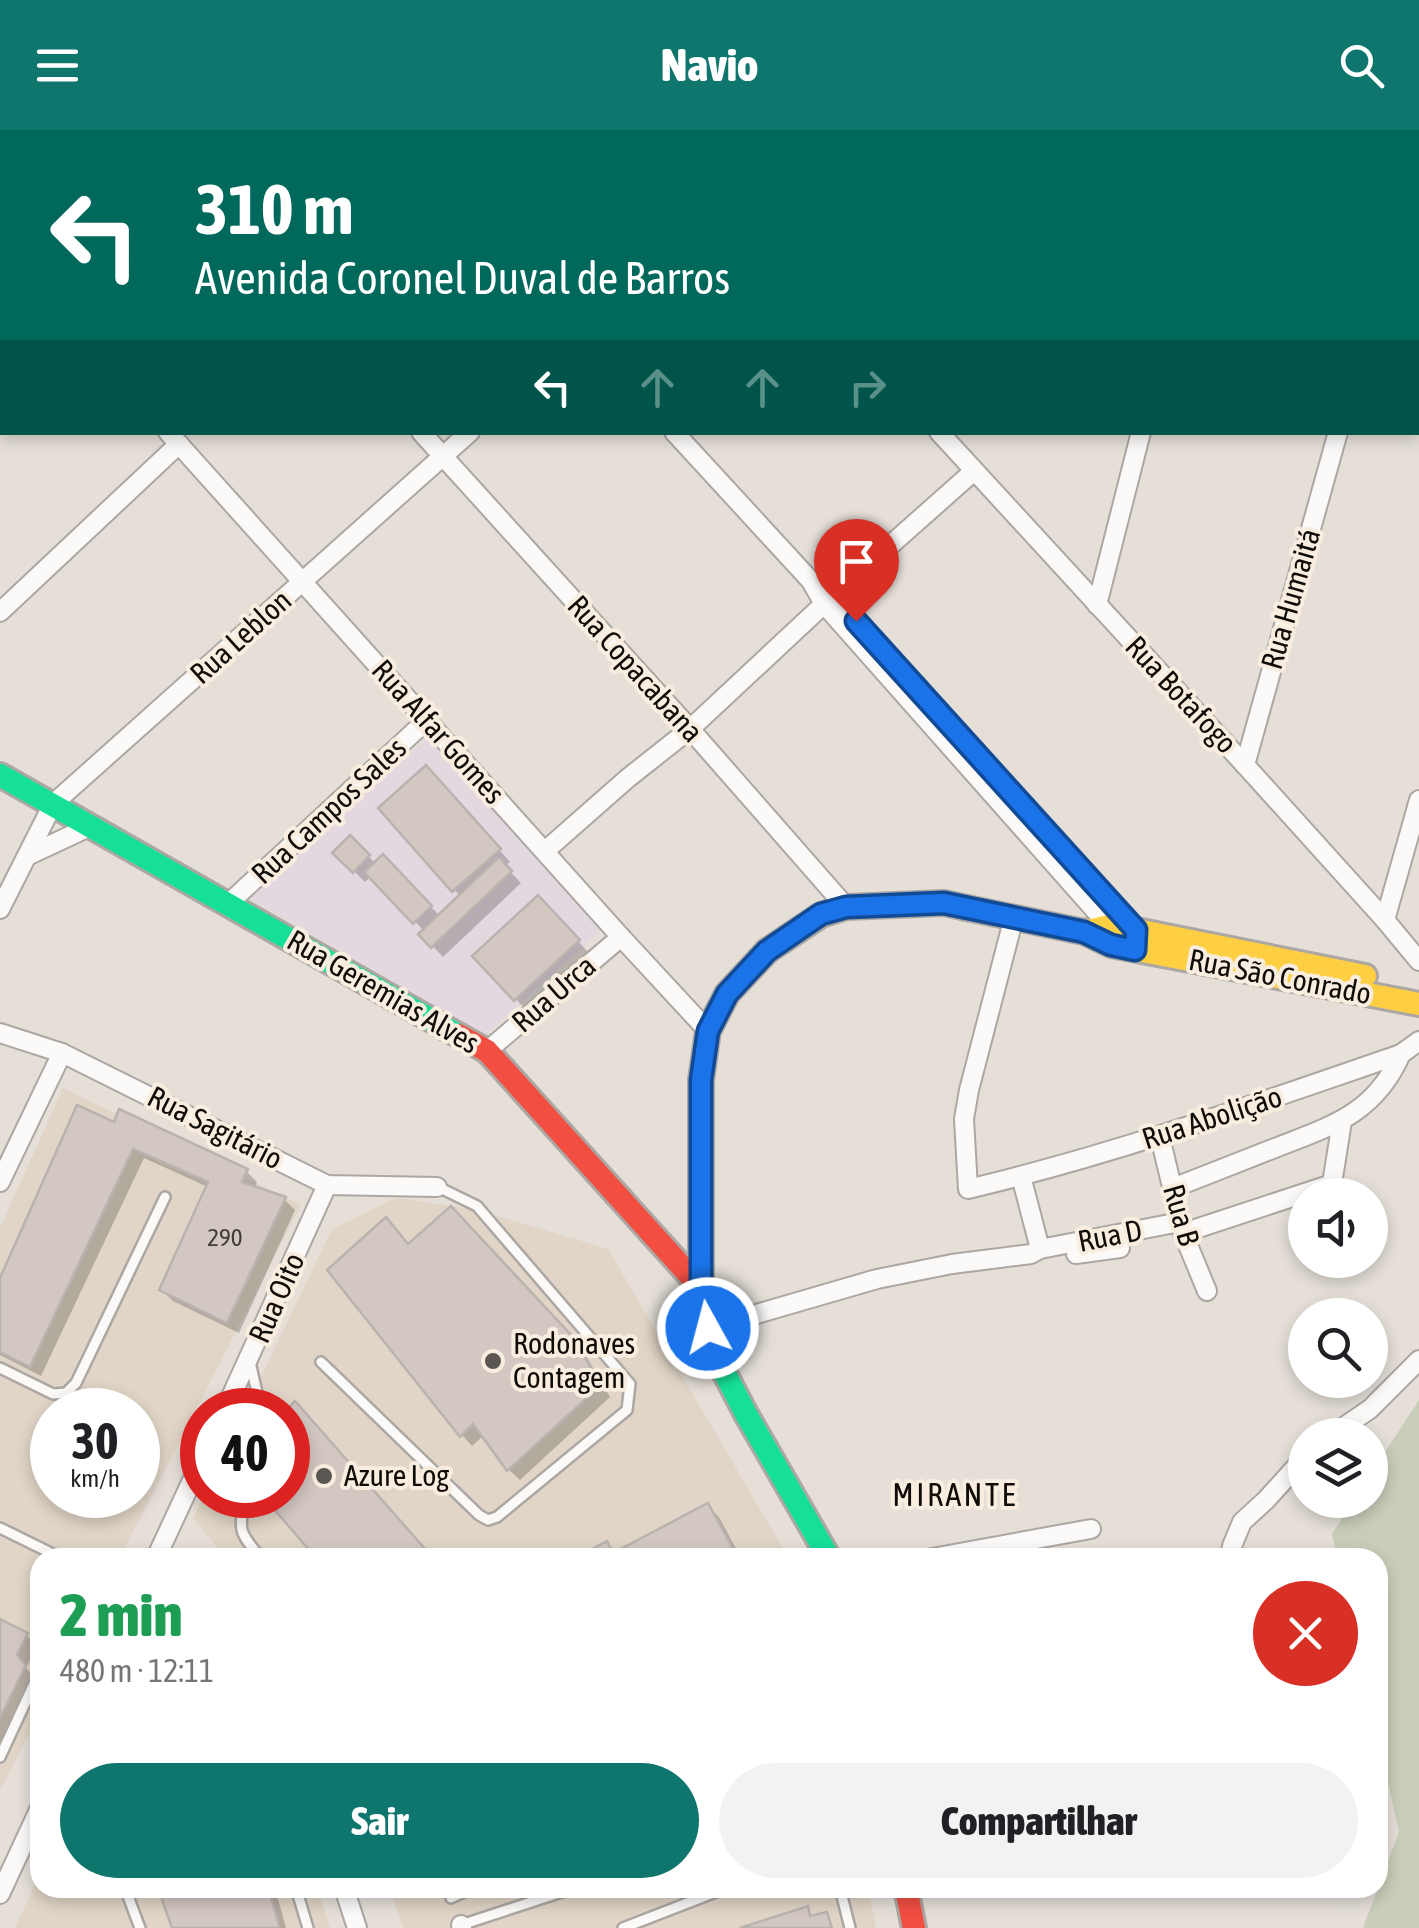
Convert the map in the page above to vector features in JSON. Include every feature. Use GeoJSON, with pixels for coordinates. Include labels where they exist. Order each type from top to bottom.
{"type":"FeatureCollection","features":[{"type":"Feature","properties":{"kind":"street","name":"Rua Copacabana"},"geometry":{"type":"LineString","coordinates":[[424,435],[846,907]]}},
{"type":"Feature","properties":{"kind":"street","name":"Rua Leblon"},"geometry":{"type":"LineString","coordinates":[[0,909],[53,804],[467,435]]}},
{"type":"Feature","properties":{"kind":"street"},"geometry":{"type":"LineString","coordinates":[[677,435],[1136,940]]}},
{"type":"Feature","properties":{"kind":"street","name":"Rua Botafogo"},"geometry":{"type":"LineString","coordinates":[[942,435],[1386,920],[1419,961]]}},
{"type":"Feature","properties":{"kind":"street"},"geometry":{"type":"LineString","coordinates":[[1097,605],[1140,435]]}},
{"type":"Feature","properties":{"kind":"street","name":"Rua Humaitá"},"geometry":{"type":"LineString","coordinates":[[1245,765],[1337,435]]}},
{"type":"Feature","properties":{"kind":"street"},"geometry":{"type":"LineString","coordinates":[[0,612],[174,438]]}},
{"type":"Feature","properties":{"kind":"street","name":"Rua Alfar Gomes"},"geometry":{"type":"LineString","coordinates":[[174,438],[708,1031]]}},
{"type":"Feature","properties":{"kind":"street"},"geometry":{"type":"LineString","coordinates":[[545,851],[690,729],[974,470]]}},
{"type":"Feature","properties":{"kind":"street","name":"Rua Campos Sales"},"geometry":{"type":"LineString","coordinates":[[229,903],[428,719]]}},
{"type":"Feature","properties":{"kind":"street","name":"Rua Geremias Alves"},"geometry":{"type":"LineString","coordinates":[[0,775],[487,1051],[701,1288]]}},
{"type":"Feature","properties":{"kind":"street"},"geometry":{"type":"LineString","coordinates":[[1386,920],[1419,800]]}},
{"type":"Feature","properties":{"kind":"street"},"geometry":{"type":"LineString","coordinates":[[28,855],[91,826]]}},
{"type":"Feature","properties":{"kind":"street"},"geometry":{"type":"LineString","coordinates":[[1064,862],[1110,936]]}},
{"type":"Feature","properties":{"kind":"street","name":"Rua São Conrado"},"geometry":{"type":"LineString","coordinates":[[823,1548],[720,1364],[701,1288],[701,1080],[708,1031],[727,994],[767,951],[821,914],[846,907],[944,903],[1084,932],[1419,987]]}},
{"type":"Feature","properties":{"kind":"street","name":"Rua Abolição"},"geometry":{"type":"LineString","coordinates":[[1014,917],[964,1119],[968,1189],[1160,1137],[1401,1054],[1419,1042]]}},
{"type":"Feature","properties":{"kind":"street","name":"Rua Urca"},"geometry":{"type":"LineString","coordinates":[[487,1051],[621,936]]}},
{"type":"Feature","properties":{"kind":"street","name":"Rua São Conrado"},"geometry":{"type":"LineString","coordinates":[[1136,940],[1419,1004]]}},
{"type":"Feature","properties":{"kind":"street","name":"Rua Sagitário"},"geometry":{"type":"LineString","coordinates":[[0,1033],[62,1052],[327,1185],[437,1187]]}},
{"type":"Feature","properties":{"kind":"street"},"geometry":{"type":"LineString","coordinates":[[0,1182],[62,1052]]}},
{"type":"Feature","properties":{"kind":"street","name":"Rua Abolição"},"geometry":{"type":"LineString","coordinates":[[1174,1188],[1342,1121],[1377,1093],[1392,1075],[1401,1054]]}},
{"type":"Feature","properties":{"kind":"street"},"geometry":{"type":"LineString","coordinates":[[1181,1227],[1332,1184],[1342,1121]]}},
{"type":"Feature","properties":{"kind":"street","name":"Rua B"},"geometry":{"type":"LineString","coordinates":[[1160,1137],[1181,1227],[1207,1291]]}},
{"type":"Feature","properties":{"kind":"street"},"geometry":{"type":"LineString","coordinates":[[1022,1176],[1036,1252]]}},
{"type":"Feature","properties":{"kind":"street","name":"Rua Oito"},"geometry":{"type":"LineString","coordinates":[[235,1388],[327,1185]]}},
{"type":"Feature","properties":{"kind":"street","name":"Rua D"},"geometry":{"type":"LineString","coordinates":[[1036,1252],[1181,1227]]}},
{"type":"Feature","properties":{"kind":"street"},"geometry":{"type":"LineString","coordinates":[[708,1328],[877,1279],[952,1264],[1036,1252],[1046,1258],[1120,1248]]}},
{"type":"Feature","properties":{"kind":"street"},"geometry":{"type":"LineString","coordinates":[[1357,1418],[1419,1360]]}},
{"type":"Feature","properties":{"kind":"street"},"geometry":{"type":"LineString","coordinates":[[1232,1548],[1242,1522],[1288,1476]]}},
{"type":"Feature","properties":{"kind":"street"},"geometry":{"type":"LineString","coordinates":[[161,1548],[180,1506]]}},
{"type":"Feature","properties":{"kind":"street"},"geometry":{"type":"LineString","coordinates":[[986,1548],[1090,1529]]}},
{"type":"Feature","properties":{"kind":"street"},"geometry":{"type":"LineString","coordinates":[[0,1891],[30,1829]]}},
{"type":"Feature","properties":{"kind":"street"},"geometry":{"type":"LineString","coordinates":[[347,1898],[356,1928]]}},
{"type":"Feature","properties":{"kind":"street"},"geometry":{"type":"LineString","coordinates":[[908,1898],[914,1928]]}},
{"type":"Feature","properties":{"kind":"lane"},"geometry":{"type":"LineString","coordinates":[[321,1362],[488,1520],[627,1410],[630,1384],[477,1206],[437,1187]]}},
{"type":"Feature","properties":{"kind":"lane"},"geometry":{"type":"LineString","coordinates":[[0,1368],[52,1394],[66,1393],[76,1383],[165,1197]]}},
{"type":"Feature","properties":{"kind":"lane"},"geometry":{"type":"LineString","coordinates":[[249,1359],[256,1388]]}},
{"type":"Feature","properties":{"kind":"lane"},"geometry":{"type":"LineString","coordinates":[[241,1518],[241,1535],[252,1548]]}},
{"type":"Feature","properties":{"kind":"lane"},"geometry":{"type":"LineString","coordinates":[[0,1528],[41,1548]]}},
{"type":"Feature","properties":{"kind":"lane"},"geometry":{"type":"LineString","coordinates":[[0,1757],[30,1692]]}},
{"type":"Feature","properties":{"kind":"lane"},"geometry":{"type":"LineString","coordinates":[[130,1898],[140,1928]]}},
{"type":"Feature","properties":{"kind":"lane"},"geometry":{"type":"LineString","coordinates":[[299,1898],[308,1928]]}},
{"type":"Feature","properties":{"kind":"lane"},"geometry":{"type":"LineString","coordinates":[[462,1927],[545,1898]]}},
{"type":"Feature","properties":{"kind":"lane"},"geometry":{"type":"LineString","coordinates":[[623,1928],[700,1898]]}},
{"type":"Feature","properties":{"kind":"lane"},"geometry":{"type":"LineString","coordinates":[[842,1898],[850,1928]]}},
{"type":"Feature","properties":{"kind":"shaded area"},"geometry":{"type":"Polygon","coordinates":[[[430,736],[603,929],[486,1035],[248,898],[430,736]]]}},
{"type":"Feature","properties":{"kind":"shaded area"},"geometry":{"type":"Polygon","coordinates":[[[63,1088],[301,1205],[207,1388],[180,1388],[180,1440],[160,1479],[160,1388],[30,1388],[30,1518],[140,1518],[125,1548],[30,1548],[30,1732],[0,1790],[0,1228],[63,1088]]]}},
{"type":"Feature","properties":{"kind":"shaded area"},"geometry":{"type":"Polygon","coordinates":[[[396,1198],[474,1209],[608,1249],[783,1548],[218,1548],[193,1518],[310,1518],[310,1388],[256,1388],[332,1229],[396,1198]]]}},
{"type":"Feature","properties":{"kind":"shaded area"},"geometry":{"type":"Polygon","coordinates":[[[30,1896],[320,1898],[330,1928],[15,1928],[30,1896]]]}},
{"type":"Feature","properties":{"kind":"shaded area"},"geometry":{"type":"Polygon","coordinates":[[[393,1898],[870,1898],[876,1928],[403,1928],[393,1898]]]}},
{"type":"Feature","properties":{"kind":"green space"},"geometry":{"type":"Polygon","coordinates":[[[1419,1400],[1419,1928],[1363,1928],[1374,1898],[1388,1898],[1388,1861],[1399,1832],[1388,1783],[1388,1548],[1335,1548],[1332,1534],[1342,1518],[1388,1518],[1388,1447],[1419,1400]]]}},
{"type":"Feature","properties":{"kind":"building"},"geometry":{"type":"Polygon","coordinates":[[[426,765],[501,849],[452,892],[378,808],[426,765]]]}},
{"type":"Feature","properties":{"kind":"building"},"geometry":{"type":"Polygon","coordinates":[[[350,835],[370,855],[353,873],[332,853],[350,835]]]}},
{"type":"Feature","properties":{"kind":"building"},"geometry":{"type":"Polygon","coordinates":[[[383,854],[432,906],[413,924],[364,872],[383,854]]]}},
{"type":"Feature","properties":{"kind":"building"},"geometry":{"type":"Polygon","coordinates":[[[499,857],[512,871],[431,948],[418,934],[499,857]]]}},
{"type":"Feature","properties":{"kind":"building"},"geometry":{"type":"Polygon","coordinates":[[[538,895],[580,940],[514,1001],[472,956],[538,895]]]}},
{"type":"Feature","properties":{"kind":"building"},"geometry":{"type":"Polygon","coordinates":[[[77,1105],[114,1122],[119,1109],[248,1169],[242,1182],[286,1197],[227,1323],[159,1290],[208,1182],[133,1149],[30,1367],[0,1352],[0,1278],[77,1105]]]}},
{"type":"Feature","properties":{"kind":"building","name":"Rodonaves Contagem"},"geometry":{"type":"Polygon","coordinates":[[[451,1206],[573,1337],[601,1385],[507,1471],[473,1424],[460,1437],[327,1270],[386,1217],[408,1244],[451,1206]]]}},
{"type":"Feature","properties":{"kind":"building","name":"Azure Log"},"geometry":{"type":"Polygon","coordinates":[[[310,1418],[424,1548],[307,1548],[282,1518],[310,1518],[310,1418]]]}},
{"type":"Feature","properties":{"kind":"building"},"geometry":{"type":"Polygon","coordinates":[[[708,1503],[733,1548],[622,1548],[708,1503]]]}},
{"type":"Feature","properties":{"kind":"building"},"geometry":{"type":"Polygon","coordinates":[[[0,1619],[28,1633],[17,1655],[26,1665],[0,1718],[0,1619]]]}},
{"type":"Feature","properties":{"kind":"building"},"geometry":{"type":"Polygon","coordinates":[[[162,1898],[271,1898],[280,1928],[172,1928],[162,1898]]]}},
{"type":"Feature","properties":{"kind":"building"},"geometry":{"type":"Polygon","coordinates":[[[808,1906],[810,1916],[827,1912],[832,1928],[740,1928],[808,1906]]]}},
{"type":"Feature","properties":{"kind":"traffic: fast"},"geometry":{"type":"LineString","coordinates":[[0,775],[458,1035]]}},
{"type":"Feature","properties":{"kind":"traffic: fast"},"geometry":{"type":"LineString","coordinates":[[823,1548],[746,1414],[720,1364],[708,1328],[701,1288],[701,1080],[708,1031],[727,994],[767,951],[821,915],[846,907],[944,903],[967,908]]}},
{"type":"Feature","properties":{"kind":"traffic: slow"},"geometry":{"type":"LineString","coordinates":[[967,908],[1084,932],[1111,945],[1419,1004]]}},
{"type":"Feature","properties":{"kind":"traffic: slow"},"geometry":{"type":"LineString","coordinates":[[1084,932],[1109,926],[1136,930],[1365,976]]}},
{"type":"Feature","properties":{"kind":"traffic: jam"},"geometry":{"type":"LineString","coordinates":[[458,1035],[487,1051],[701,1288]]}},
{"type":"Feature","properties":{"kind":"traffic: jam"},"geometry":{"type":"LineString","coordinates":[[908,1898],[914,1928]]}},
{"type":"Feature","properties":{"kind":"place","name":"Rodonaves Contagem"},"geometry":{"type":"Point","coordinates":[493,1361]}},
{"type":"Feature","properties":{"kind":"place","name":"Azure Log"},"geometry":{"type":"Point","coordinates":[324,1476]}},
{"type":"Feature","properties":{"kind":"district","name":"MIRANTE"},"geometry":{"type":"Point","coordinates":[955,1495]}},
{"type":"Feature","properties":{"kind":"route"},"geometry":{"type":"LineString","coordinates":[[708,1328],[701,1288],[701,1080],[708,1031],[727,994],[767,951],[821,914],[846,907],[944,903],[1084,932],[1111,945],[1135,950],[1136,930],[856,621]]}}]}
